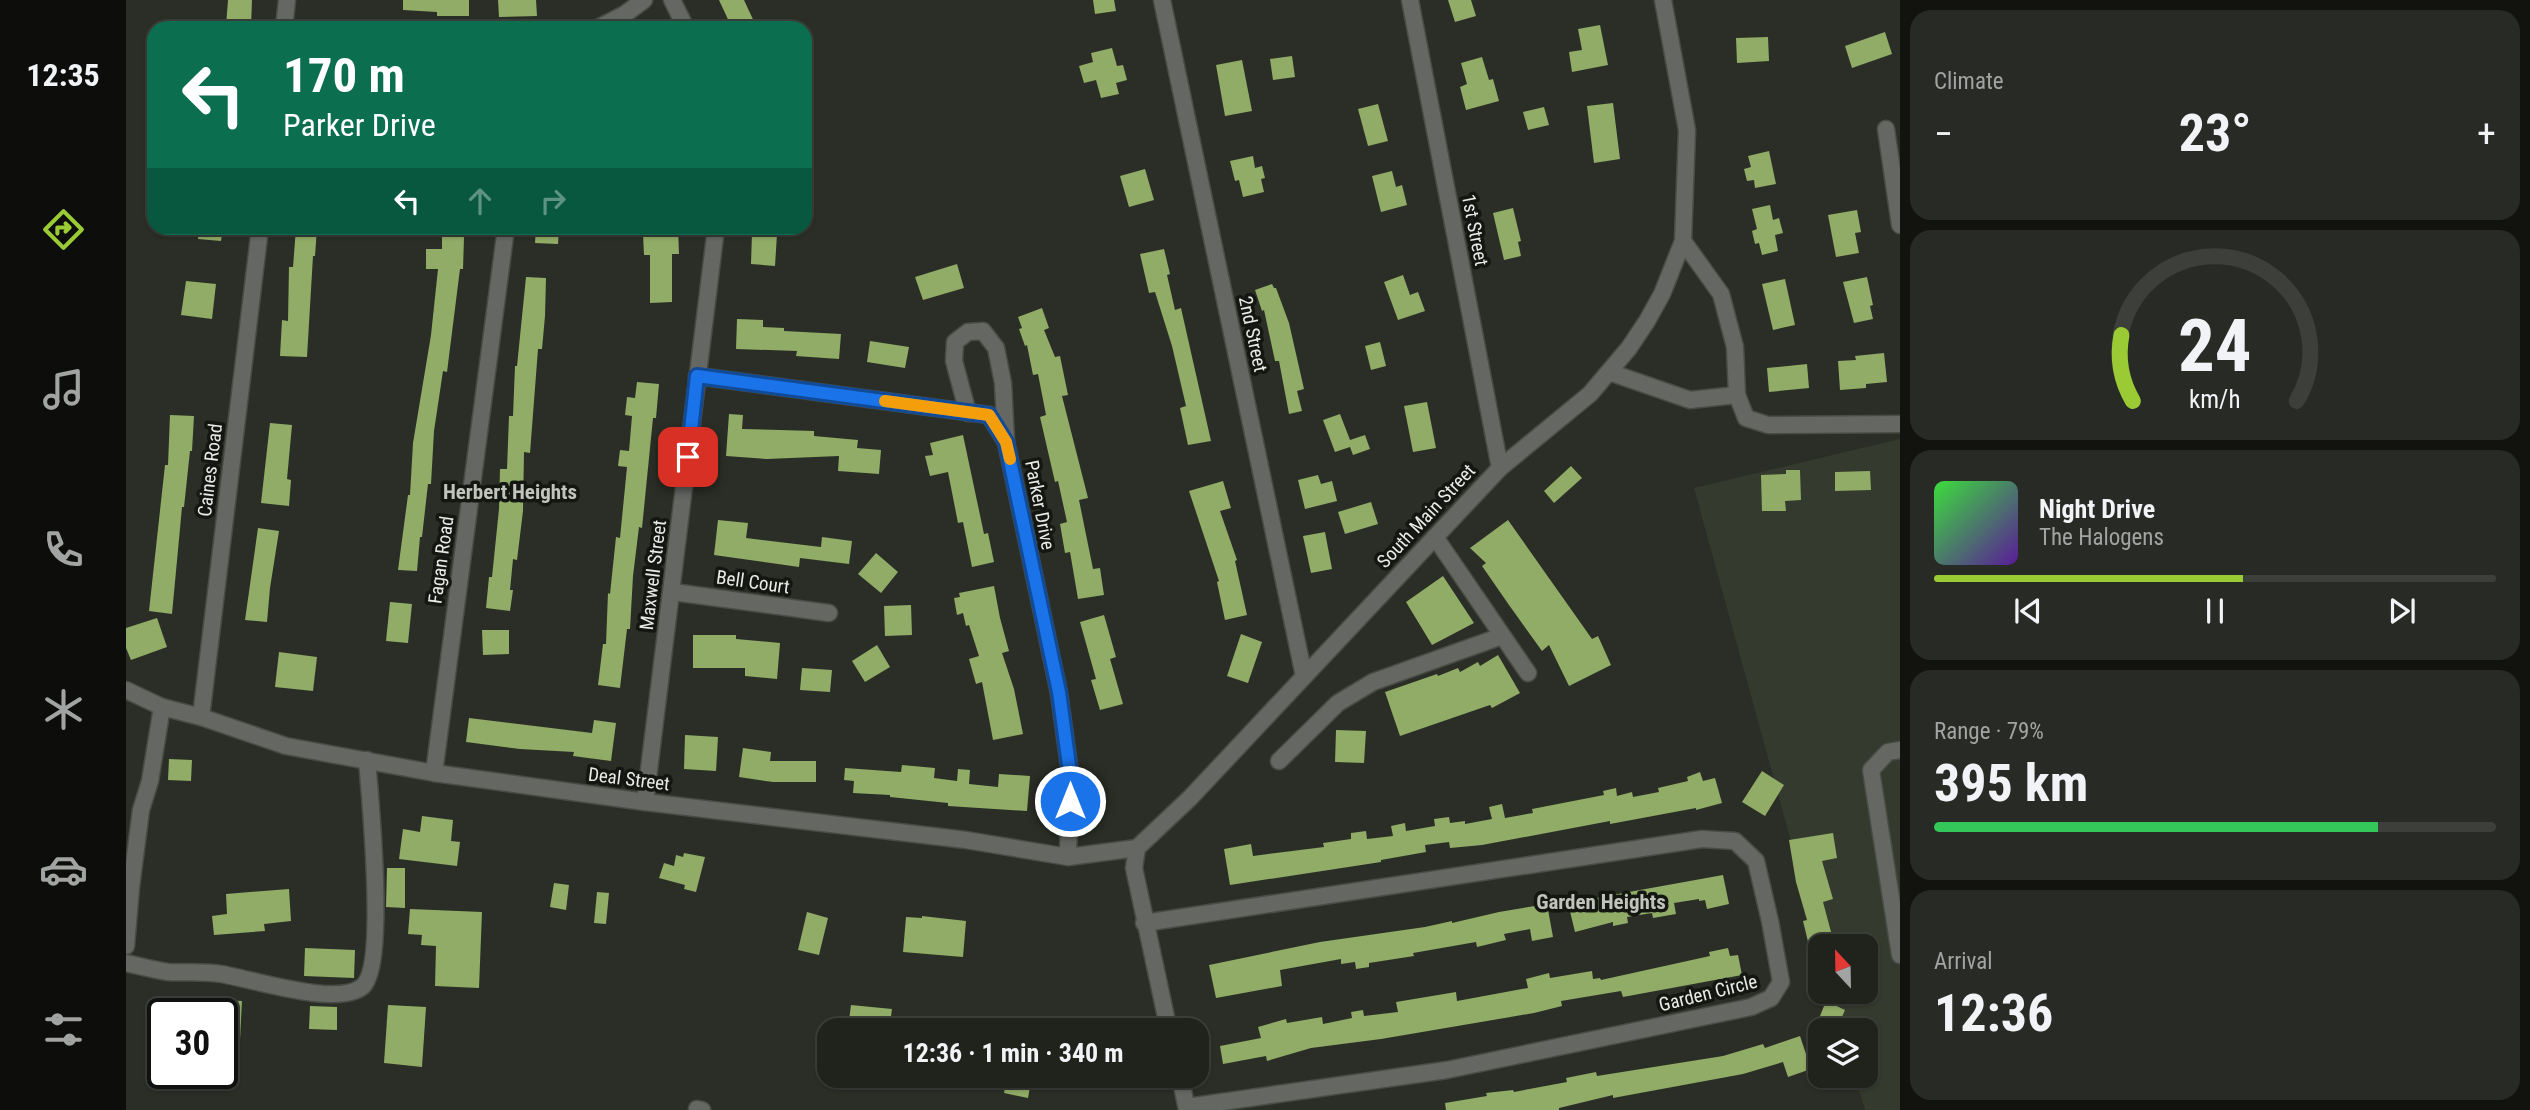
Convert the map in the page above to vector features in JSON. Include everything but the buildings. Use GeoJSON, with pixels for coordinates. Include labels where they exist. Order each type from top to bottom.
{"type":"FeatureCollection","features":[{"type":"Feature","properties":{"kind":"street"},"geometry":{"type":"LineString","coordinates":[[285,21],[287,0]]}},
{"type":"Feature","properties":{"kind":"street"},"geometry":{"type":"LineString","coordinates":[[612,21],[644,0]]}},
{"type":"Feature","properties":{"kind":"street"},"geometry":{"type":"LineString","coordinates":[[672,0],[682,21]]}},
{"type":"Feature","properties":{"kind":"street","name":"2nd Street"},"geometry":{"type":"LineString","coordinates":[[1162,0],[1304,676]]}},
{"type":"Feature","properties":{"kind":"street","name":"1st Street"},"geometry":{"type":"LineString","coordinates":[[1410,0],[1500,468]]}},
{"type":"Feature","properties":{"kind":"street","name":"South Main Street"},"geometry":{"type":"LineString","coordinates":[[1137,848],[1190,798],[1500,468],[1590,394],[1629,348],[1647,321],[1662,294],[1683,241],[1687,130],[1663,0]]}},
{"type":"Feature","properties":{"kind":"street"},"geometry":{"type":"LineString","coordinates":[[1886,129],[1900,225]]}},
{"type":"Feature","properties":{"kind":"street","name":"Caines Road"},"geometry":{"type":"LineString","coordinates":[[201,717],[259,235]]}},
{"type":"Feature","properties":{"kind":"street","name":"Fagan Road"},"geometry":{"type":"LineString","coordinates":[[434,773],[505,235]]}},
{"type":"Feature","properties":{"kind":"street","name":"Maxwell Street"},"geometry":{"type":"LineString","coordinates":[[645,802],[715,235]]}},
{"type":"Feature","properties":{"kind":"street"},"geometry":{"type":"LineString","coordinates":[[1683,241],[1721,294],[1735,347],[1737,395],[1746,418],[1768,425],[1900,424]]}},
{"type":"Feature","properties":{"kind":"street"},"geometry":{"type":"LineString","coordinates":[[968,412],[954,361],[955,342],[968,332],[983,331],[996,348],[1003,383],[1006,442]]}},
{"type":"Feature","properties":{"kind":"street"},"geometry":{"type":"LineString","coordinates":[[1609,372],[1690,400],[1737,395]]}},
{"type":"Feature","properties":{"kind":"street","name":"Parker Drive"},"geometry":{"type":"LineString","coordinates":[[697,376],[989,415],[1006,442],[1059,692],[1070,773],[1068,857]]}},
{"type":"Feature","properties":{"kind":"street"},"geometry":{"type":"LineString","coordinates":[[1435,537],[1528,673]]}},
{"type":"Feature","properties":{"kind":"street","name":"Bell Court"},"geometry":{"type":"LineString","coordinates":[[673,592],[829,613]]}},
{"type":"Feature","properties":{"kind":"street"},"geometry":{"type":"LineString","coordinates":[[1279,761],[1338,704],[1373,682],[1502,636]]}},
{"type":"Feature","properties":{"kind":"street","name":"Deal Street"},"geometry":{"type":"LineString","coordinates":[[126,690],[162,707],[201,717],[286,746],[434,773],[645,802],[966,840],[1068,857],[1137,848]]}},
{"type":"Feature","properties":{"kind":"street"},"geometry":{"type":"LineString","coordinates":[[126,946],[141,810],[150,781],[162,707]]}},
{"type":"Feature","properties":{"kind":"street"},"geometry":{"type":"LineString","coordinates":[[1900,750],[1888,752],[1871,771],[1900,955]]}},
{"type":"Feature","properties":{"kind":"street"},"geometry":{"type":"LineString","coordinates":[[126,963],[166,971],[228,975],[296,992],[346,993],[362,987],[368,977],[372,954],[376,895],[367,760]]}},
{"type":"Feature","properties":{"kind":"street","name":"Garden Circle"},"geometry":{"type":"LineString","coordinates":[[1144,923],[1702,839],[1735,841],[1756,861],[1770,921],[1780,982],[1771,998],[1751,1007],[1447,1070],[1187,1109]]}},
{"type":"Feature","properties":{"kind":"street"},"geometry":{"type":"LineString","coordinates":[[1137,848],[1134,868],[1166,1018]]}},
{"type":"Feature","properties":{"kind":"street"},"geometry":{"type":"LineString","coordinates":[[1183,1088],[1187,1109]]}},
{"type":"Feature","properties":{"kind":"street"},"geometry":{"type":"LineString","coordinates":[[697,1109],[702,1110]]}},
{"type":"Feature","properties":{"kind":"shaded area"},"geometry":{"type":"Polygon","coordinates":[[[1900,439],[1900,1110],[1865,1110],[1859,1088],[1878,1088],[1878,1018],[1839,1018],[1835,1004],[1878,1004],[1878,934],[1816,934],[1694,488],[1900,439]]]}},
{"type":"Feature","properties":{"kind":"slow traffic"},"geometry":{"type":"LineString","coordinates":[[885,401],[989,415],[1006,442],[1010,459]]}},
{"type":"Feature","properties":{"kind":"district","name":"Herbert Heights"},"geometry":{"type":"Point","coordinates":[510,492]}},
{"type":"Feature","properties":{"kind":"district","name":"Garden Heights"},"geometry":{"type":"Point","coordinates":[1601,902]}},
{"type":"Feature","properties":{"kind":"route"},"geometry":{"type":"LineString","coordinates":[[688,457],[697,376],[989,415],[1006,442],[1059,692],[1070,773],[1070,801]]}}]}
